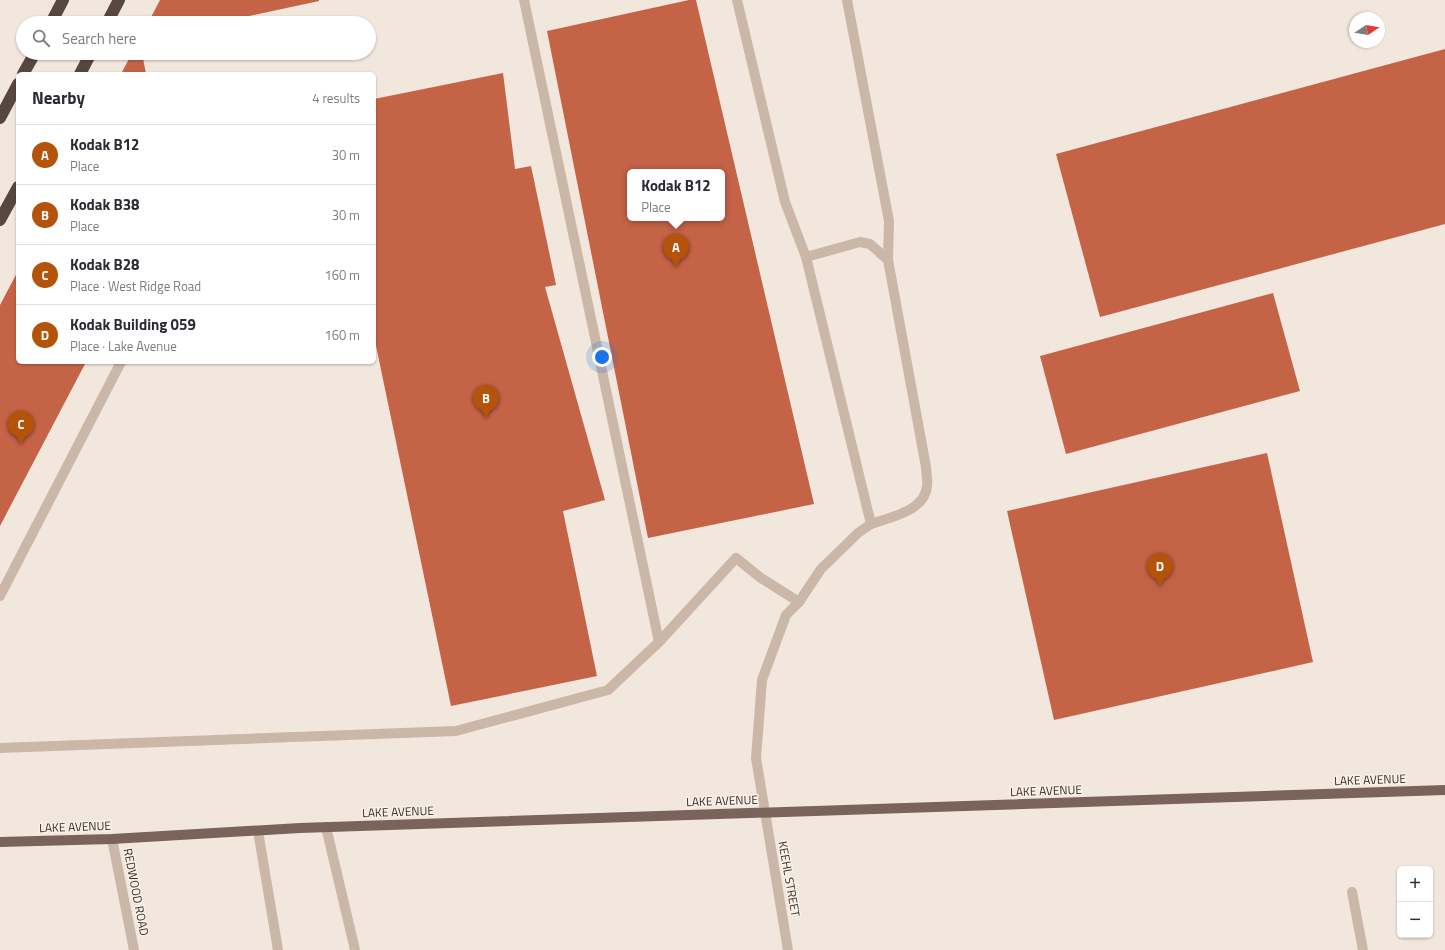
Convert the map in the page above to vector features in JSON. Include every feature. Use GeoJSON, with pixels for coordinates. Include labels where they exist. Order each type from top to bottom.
{"type":"FeatureCollection","features":[{"type":"Feature","properties":{"kind":"highway"},"geometry":{"type":"LineString","coordinates":[[55,16],[63,0]]}},
{"type":"Feature","properties":{"kind":"highway"},"geometry":{"type":"LineString","coordinates":[[111,16],[119,0]]}},
{"type":"Feature","properties":{"kind":"highway"},"geometry":{"type":"LineString","coordinates":[[25,72],[31,60]]}},
{"type":"Feature","properties":{"kind":"highway"},"geometry":{"type":"LineString","coordinates":[[81,72],[87,60]]}},
{"type":"Feature","properties":{"kind":"highway"},"geometry":{"type":"LineString","coordinates":[[0,118],[16,88]]}},
{"type":"Feature","properties":{"kind":"highway"},"geometry":{"type":"LineString","coordinates":[[0,220],[16,191]]}},
{"type":"Feature","properties":{"kind":"main road","name":"LAKE AVENUE"},"geometry":{"type":"LineString","coordinates":[[0,842],[112,839],[326,827],[1445,790]]}},
{"type":"Feature","properties":{"kind":"street"},"geometry":{"type":"LineString","coordinates":[[524,0],[659,642]]}},
{"type":"Feature","properties":{"kind":"street"},"geometry":{"type":"LineString","coordinates":[[737,0],[785,202],[806,257],[871,524]]}},
{"type":"Feature","properties":{"kind":"street","name":"KEEHL STREET"},"geometry":{"type":"LineString","coordinates":[[788,950],[756,758],[762,680],[786,615],[798,602],[821,569],[858,533],[871,524],[908,511],[922,500],[928,486],[926,467],[888,260],[889,221],[847,0]]}},
{"type":"Feature","properties":{"kind":"street"},"geometry":{"type":"LineString","coordinates":[[806,257],[860,242],[870,244],[888,260]]}},
{"type":"Feature","properties":{"kind":"street"},"geometry":{"type":"LineString","coordinates":[[0,596],[120,364]]}},
{"type":"Feature","properties":{"kind":"street"},"geometry":{"type":"LineString","coordinates":[[0,748],[456,731],[608,690],[659,642],[736,558],[761,578],[798,602]]}},
{"type":"Feature","properties":{"kind":"street"},"geometry":{"type":"LineString","coordinates":[[326,827],[355,950]]}},
{"type":"Feature","properties":{"kind":"street"},"geometry":{"type":"LineString","coordinates":[[258,831],[278,950]]}},
{"type":"Feature","properties":{"kind":"street","name":"REDWOOD ROAD"},"geometry":{"type":"LineString","coordinates":[[112,839],[134,950]]}},
{"type":"Feature","properties":{"kind":"street"},"geometry":{"type":"LineString","coordinates":[[1352,892],[1363,950]]}},
{"type":"Feature","properties":{"kind":"building"},"geometry":{"type":"Polygon","coordinates":[[[160,0],[319,0],[249,16],[152,16],[160,0]]]}},
{"type":"Feature","properties":{"kind":"building"},"geometry":{"type":"Polygon","coordinates":[[[689,0],[696,0],[814,504],[648,538],[547,31],[689,0]]]}},
{"type":"Feature","properties":{"kind":"building"},"geometry":{"type":"Polygon","coordinates":[[[1445,49],[1445,224],[1100,317],[1056,154],[1445,49]]]}},
{"type":"Feature","properties":{"kind":"building"},"geometry":{"type":"Polygon","coordinates":[[[128,60],[143,60],[146,72],[122,72],[128,60]]]}},
{"type":"Feature","properties":{"kind":"building"},"geometry":{"type":"Polygon","coordinates":[[[503,73],[515,169],[531,166],[556,285],[545,287],[605,500],[563,511],[597,676],[451,706],[376,346],[376,99],[503,73]]]}},
{"type":"Feature","properties":{"kind":"building"},"geometry":{"type":"Polygon","coordinates":[[[16,275],[16,364],[85,364],[0,526],[0,305],[16,275]]]}},
{"type":"Feature","properties":{"kind":"building"},"geometry":{"type":"Polygon","coordinates":[[[1273,293],[1300,391],[1066,454],[1040,356],[1273,293]]]}},
{"type":"Feature","properties":{"kind":"building"},"geometry":{"type":"Polygon","coordinates":[[[1267,453],[1313,662],[1054,720],[1007,511],[1267,453]]]}},
{"type":"Feature","properties":{"kind":"place","name":"Kodak B12"},"geometry":{"type":"Point","coordinates":[676,267]}},
{"type":"Feature","properties":{"kind":"place","name":"Kodak B38"},"geometry":{"type":"Point","coordinates":[486,418]}},
{"type":"Feature","properties":{"kind":"place","name":"Kodak B28"},"geometry":{"type":"Point","coordinates":[21,444]}},
{"type":"Feature","properties":{"kind":"place","name":"Kodak Building 059"},"geometry":{"type":"Point","coordinates":[1160,586]}}]}
